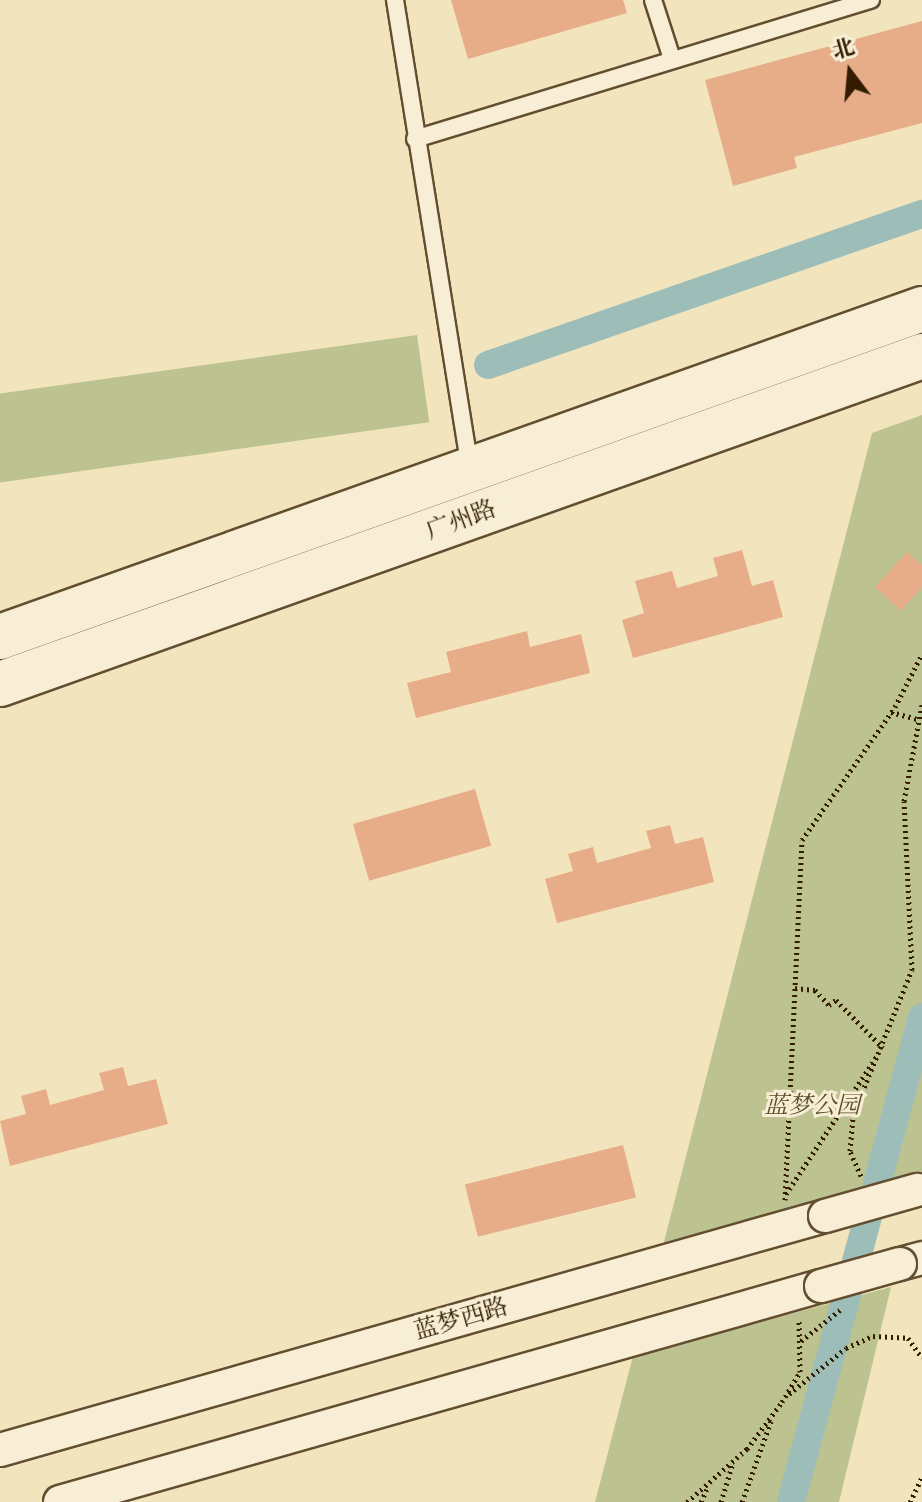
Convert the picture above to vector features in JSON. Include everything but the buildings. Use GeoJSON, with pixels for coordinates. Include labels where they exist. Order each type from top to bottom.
{"type":"FeatureCollection","features":[{"type":"Feature","properties":{"kind":"main road","name":"广州路"},"geometry":{"type":"LineString","coordinates":[[0,637],[922,309]]}},
{"type":"Feature","properties":{"kind":"main road","name":"广州路"},"geometry":{"type":"LineString","coordinates":[[0,684],[922,356]]}},
{"type":"Feature","properties":{"kind":"street","name":"蓝梦西路"},"geometry":{"type":"LineString","coordinates":[[0,1450],[920,1190]]}},
{"type":"Feature","properties":{"kind":"street"},"geometry":{"type":"LineString","coordinates":[[60,1502],[819,1294],[911,1261]]}},
{"type":"Feature","properties":{"kind":"lane"},"geometry":{"type":"LineString","coordinates":[[395,0],[470,470]]}},
{"type":"Feature","properties":{"kind":"lane"},"geometry":{"type":"LineString","coordinates":[[653,0],[672,59]]}},
{"type":"Feature","properties":{"kind":"lane"},"geometry":{"type":"LineString","coordinates":[[415,139],[871,0]]}},
{"type":"Feature","properties":{"kind":"path"},"geometry":{"type":"LineString","coordinates":[[784,1228],[795,988],[807,827],[891,712],[922,654]]}},
{"type":"Feature","properties":{"kind":"path"},"geometry":{"type":"LineString","coordinates":[[864,1180],[850,1151],[853,1115],[912,970],[904,801],[922,705]]}},
{"type":"Feature","properties":{"kind":"path"},"geometry":{"type":"LineString","coordinates":[[891,712],[918,719]]}},
{"type":"Feature","properties":{"kind":"path"},"geometry":{"type":"LineString","coordinates":[[785,1195],[884,1047],[836,1000],[829,1005],[815,990],[795,988]]}},
{"type":"Feature","properties":{"kind":"path"},"geometry":{"type":"LineString","coordinates":[[801,1341],[835,1319],[819,1294]]}},
{"type":"Feature","properties":{"kind":"path"},"geometry":{"type":"LineString","coordinates":[[687,1502],[732,1463],[785,1397],[800,1372],[801,1341],[819,1294]]}},
{"type":"Feature","properties":{"kind":"path"},"geometry":{"type":"LineString","coordinates":[[785,1397],[846,1348],[891,1335],[908,1338],[922,1358]]}},
{"type":"Feature","properties":{"kind":"path"},"geometry":{"type":"LineString","coordinates":[[742,1502],[763,1458],[771,1418]]}},
{"type":"Feature","properties":{"kind":"path"},"geometry":{"type":"LineString","coordinates":[[721,1502],[732,1463]]}},
{"type":"Feature","properties":{"kind":"path"},"geometry":{"type":"LineString","coordinates":[[910,1502],[922,1477]]}},
{"type":"Feature","properties":{"kind":"path"},"geometry":{"type":"LineString","coordinates":[[701,1502],[708,1485]]}},
{"type":"Feature","properties":{"kind":"green space"},"geometry":{"type":"Polygon","coordinates":[[[417,335],[429,422],[0,482],[0,394],[417,335]]]}},
{"type":"Feature","properties":{"kind":"green space","name":"蓝梦公园"},"geometry":{"type":"Polygon","coordinates":[[[922,415],[922,1191],[658,1265],[872,433],[922,415]]]}},
{"type":"Feature","properties":{"kind":"green space"},"geometry":{"type":"Polygon","coordinates":[[[891,1287],[839,1502],[595,1502],[633,1356],[891,1287]]]}},
{"type":"Feature","properties":{"kind":"waterway"},"geometry":{"type":"LineString","coordinates":[[488,365],[922,214]]}},
{"type":"Feature","properties":{"kind":"waterway"},"geometry":{"type":"LineString","coordinates":[[791,1502],[922,1017]]}}]}
